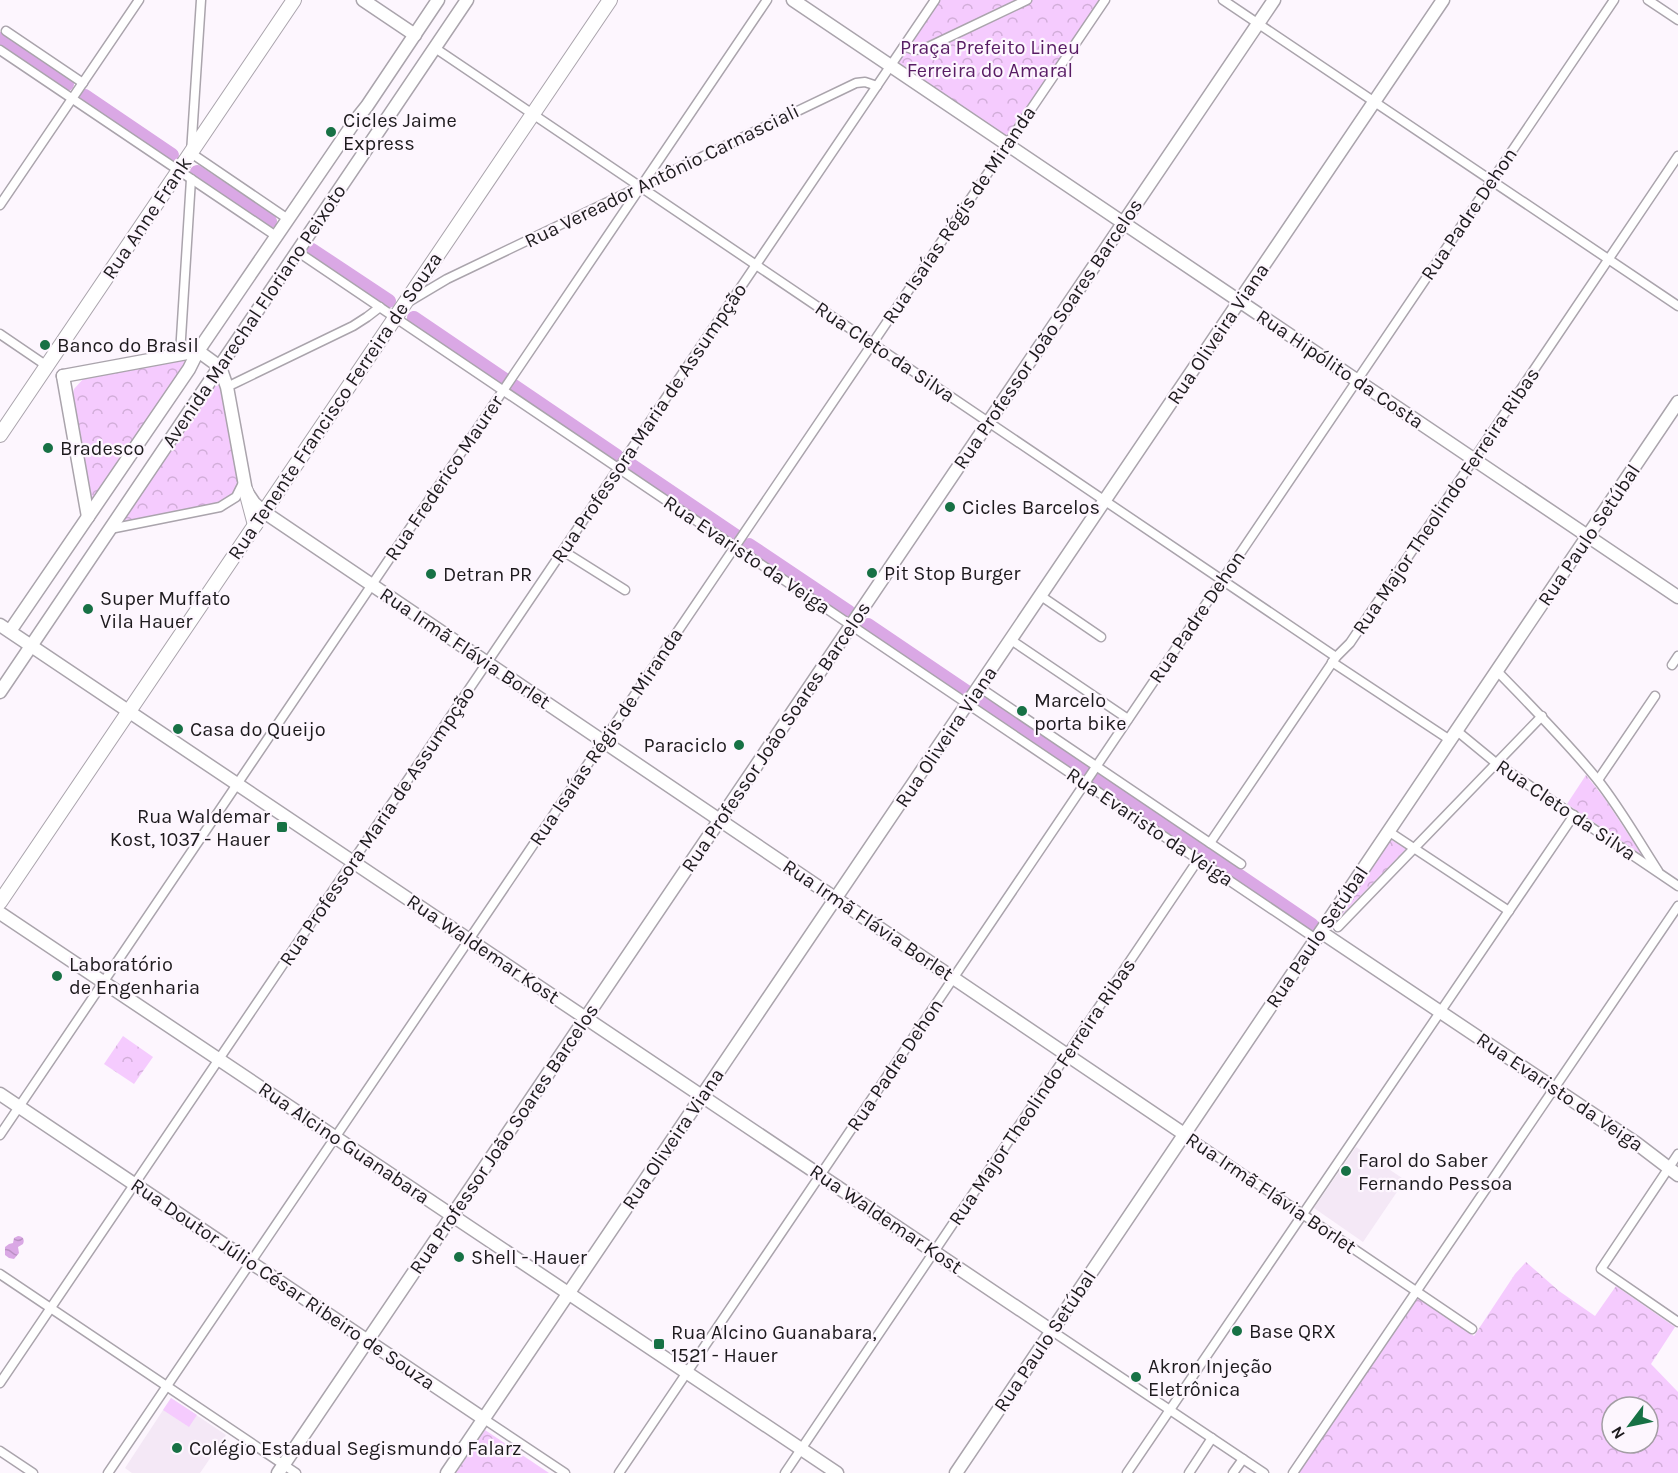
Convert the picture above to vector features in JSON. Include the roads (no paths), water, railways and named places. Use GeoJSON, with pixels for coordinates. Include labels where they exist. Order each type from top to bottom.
{"type":"FeatureCollection","features":[{"type":"Feature","properties":{"kind":"main road","name":"Rua Anne Frank"},"geometry":{"type":"LineString","coordinates":[[0,435],[294,0]]}},
{"type":"Feature","properties":{"kind":"main road"},"geometry":{"type":"LineString","coordinates":[[363,0],[415,35]]}},
{"type":"Feature","properties":{"kind":"main road","name":"Avenida Marechal Floriano Peixoto"},"geometry":{"type":"LineString","coordinates":[[5,628],[88,517],[189,369],[203,355],[276,236],[438,0]]}},
{"type":"Feature","properties":{"kind":"main road","name":"Avenida Marechal Floriano Peixoto"},"geometry":{"type":"LineString","coordinates":[[0,692],[467,0]]}},
{"type":"Feature","properties":{"kind":"main road","name":"Rua Tenente Francisco Ferreira de Souza"},"geometry":{"type":"LineString","coordinates":[[0,902],[610,0]]}},
{"type":"Feature","properties":{"kind":"main road","name":"Rua Hipólito da Costa"},"geometry":{"type":"LineString","coordinates":[[793,0],[1678,597]]}},
{"type":"Feature","properties":{"kind":"main road","name":"Rua Professor João Soares Barcelos"},"geometry":{"type":"LineString","coordinates":[[281,1469],[1274,0]]}},
{"type":"Feature","properties":{"kind":"main road","name":"Rua Oliveira Viana"},"geometry":{"type":"LineString","coordinates":[[447,1473],[1443,0]]}},
{"type":"Feature","properties":{"kind":"main road"},"geometry":{"type":"LineString","coordinates":[[47,366],[63,376],[180,354],[203,355],[220,367],[227,387],[245,485],[255,525]]}},
{"type":"Feature","properties":{"kind":"main road"},"geometry":{"type":"LineString","coordinates":[[63,376],[88,517]]}},
{"type":"Feature","properties":{"kind":"main road","name":"Rua Paulo Setúbal"},"geometry":{"type":"LineString","coordinates":[[956,1473],[1678,402]]}},
{"type":"Feature","properties":{"kind":"main road","name":"Rua Irmã Flávia Borlet"},"geometry":{"type":"LineString","coordinates":[[245,485],[254,503],[264,512],[1184,1134]]}},
{"type":"Feature","properties":{"kind":"main road","name":"Rua Waldemar Kost"},"geometry":{"type":"LineString","coordinates":[[5,628],[1052,1331]]}},
{"type":"Feature","properties":{"kind":"main road","name":"Rua Alcino Guanabara"},"geometry":{"type":"LineString","coordinates":[[0,913],[837,1473]]}},
{"type":"Feature","properties":{"kind":"main road","name":"Rua Evaristo da Veiga"},"geometry":{"type":"LineString","coordinates":[[1318,935],[1440,1012],[1636,1143],[1674,1171]]}},
{"type":"Feature","properties":{"kind":"main road","name":"Rua Doutor Júlio César Ribeiro de Souza"},"geometry":{"type":"LineString","coordinates":[[0,1094],[484,1419]]}},
{"type":"Feature","properties":{"kind":"street"},"geometry":{"type":"LineString","coordinates":[[0,205],[139,0]]}},
{"type":"Feature","properties":{"kind":"street"},"geometry":{"type":"LineString","coordinates":[[201,0],[191,153],[288,219]]}},
{"type":"Feature","properties":{"kind":"street","name":"Rua Frederico Maurer"},"geometry":{"type":"LineString","coordinates":[[0,1135],[767,0]]}},
{"type":"Feature","properties":{"kind":"street","name":"Rua Professora Maria de Assumpção"},"geometry":{"type":"LineString","coordinates":[[0,1383],[935,0]]}},
{"type":"Feature","properties":{"kind":"street"},"geometry":{"type":"LineString","coordinates":[[904,46],[914,50],[924,49],[1027,0]]}},
{"type":"Feature","properties":{"kind":"street","name":"Rua Isaías Régis de Miranda"},"geometry":{"type":"LineString","coordinates":[[108,1473],[1105,0]]}},
{"type":"Feature","properties":{"kind":"street"},"geometry":{"type":"LineString","coordinates":[[1224,0],[1678,306]]}},
{"type":"Feature","properties":{"kind":"street","name":"Rua Padre Dehon"},"geometry":{"type":"LineString","coordinates":[[619,1473],[1614,0]]}},
{"type":"Feature","properties":{"kind":"street"},"geometry":{"type":"LineString","coordinates":[[1648,0],[1678,20]]}},
{"type":"Feature","properties":{"kind":"street"},"geometry":{"type":"LineString","coordinates":[[6,31],[83,83]]}},
{"type":"Feature","properties":{"kind":"street","name":"Rua Cleto da Silva"},"geometry":{"type":"LineString","coordinates":[[435,48],[1222,580],[1334,660],[1496,763],[1678,886]]}},
{"type":"Feature","properties":{"kind":"street"},"geometry":{"type":"LineString","coordinates":[[0,50],[276,236]]}},
{"type":"Feature","properties":{"kind":"street","name":"Rua Vereador Antônio Carnasciali"},"geometry":{"type":"LineString","coordinates":[[404,304],[447,279],[856,83],[865,82],[877,86]]}},
{"type":"Feature","properties":{"kind":"street","name":"Rua Major Theolindo Ferreira Ribas"},"geometry":{"type":"LineString","coordinates":[[1210,843],[1334,660],[1347,647],[1678,156]]}},
{"type":"Feature","properties":{"kind":"street"},"geometry":{"type":"LineString","coordinates":[[180,354],[191,179]]}},
{"type":"Feature","properties":{"kind":"street","name":"Rua Evaristo da Veiga"},"geometry":{"type":"LineString","coordinates":[[298,252],[505,388],[618,468],[1198,860],[1318,935]]}},
{"type":"Feature","properties":{"kind":"street"},"geometry":{"type":"LineString","coordinates":[[429,267],[437,277],[447,279]]}},
{"type":"Feature","properties":{"kind":"street"},"geometry":{"type":"LineString","coordinates":[[227,387],[353,326],[380,307]]}},
{"type":"Feature","properties":{"kind":"street"},"geometry":{"type":"LineString","coordinates":[[0,334],[47,366]]}},
{"type":"Feature","properties":{"kind":"street"},"geometry":{"type":"LineString","coordinates":[[110,529],[220,507],[236,497],[245,485]]}},
{"type":"Feature","properties":{"kind":"street"},"geometry":{"type":"LineString","coordinates":[[563,551],[625,590]]}},
{"type":"Feature","properties":{"kind":"street"},"geometry":{"type":"LineString","coordinates":[[1041,596],[1101,637]]}},
{"type":"Feature","properties":{"kind":"street"},"geometry":{"type":"LineString","coordinates":[[1011,640],[1128,719]]}},
{"type":"Feature","properties":{"kind":"street"},"geometry":{"type":"LineString","coordinates":[[1672,665],[1678,656]]}},
{"type":"Feature","properties":{"kind":"street"},"geometry":{"type":"LineString","coordinates":[[1497,671],[1598,780],[1659,873]]}},
{"type":"Feature","properties":{"kind":"street","name":"Rua Evaristo da Veiga"},"geometry":{"type":"LineString","coordinates":[[979,687],[1241,864]]}},
{"type":"Feature","properties":{"kind":"street"},"geometry":{"type":"LineString","coordinates":[[1598,780],[1655,696]]}},
{"type":"Feature","properties":{"kind":"street"},"geometry":{"type":"LineString","coordinates":[[1338,927],[1542,717]]}},
{"type":"Feature","properties":{"kind":"street"},"geometry":{"type":"LineString","coordinates":[[1132,1471],[1170,1410],[1574,815]]}},
{"type":"Feature","properties":{"kind":"street"},"geometry":{"type":"LineString","coordinates":[[1388,831],[1509,911]]}},
{"type":"Feature","properties":{"kind":"street","name":"Rua Major Theolindo Ferreira Ribas"},"geometry":{"type":"LineString","coordinates":[[785,1473],[1198,860]]}},
{"type":"Feature","properties":{"kind":"street"},"geometry":{"type":"LineString","coordinates":[[1293,1473],[1678,906]]}},
{"type":"Feature","properties":{"kind":"street","name":"Rua Irmã Flávia Borlet"},"geometry":{"type":"LineString","coordinates":[[1184,1134],[1472,1329]]}},
{"type":"Feature","properties":{"kind":"street"},"geometry":{"type":"LineString","coordinates":[[1678,1155],[1674,1171],[1601,1269],[1678,1322]]}},
{"type":"Feature","properties":{"kind":"street"},"geometry":{"type":"LineString","coordinates":[[0,1274],[166,1386],[281,1469],[296,1473]]}},
{"type":"Feature","properties":{"kind":"street","name":"Rua Waldemar Kost"},"geometry":{"type":"LineString","coordinates":[[1052,1331],[1264,1473]]}},
{"type":"Feature","properties":{"kind":"street","name":"Rua Doutor Júlio César Ribeiro de Souza"},"geometry":{"type":"LineString","coordinates":[[484,1419],[566,1473]]}},
{"type":"Feature","properties":{"kind":"street"},"geometry":{"type":"LineString","coordinates":[[1189,1473],[1212,1438]]}},
{"type":"Feature","properties":{"kind":"street"},"geometry":{"type":"LineString","coordinates":[[0,1451],[33,1473]]}},
{"type":"Feature","properties":{"kind":"street"},"geometry":{"type":"LineString","coordinates":[[1233,1473],[1243,1459]]}},
{"type":"Feature","properties":{"kind":"water"},"geometry":{"type":"Polygon","coordinates":[[[18,1236],[23,1238],[23,1244],[18,1247],[19,1253],[14,1259],[9,1258],[5,1255],[5,1247],[13,1243],[14,1238],[18,1236]]]}},
{"type":"Feature","properties":{"kind":"waterway"},"geometry":{"type":"LineString","coordinates":[[0,39],[67,84]]}},
{"type":"Feature","properties":{"kind":"waterway"},"geometry":{"type":"LineString","coordinates":[[85,96],[172,155]]}},
{"type":"Feature","properties":{"kind":"waterway"},"geometry":{"type":"LineString","coordinates":[[197,172],[270,221]]}},
{"type":"Feature","properties":{"kind":"waterway"},"geometry":{"type":"LineString","coordinates":[[312,250],[389,301]]}},
{"type":"Feature","properties":{"kind":"waterway"},"geometry":{"type":"LineString","coordinates":[[414,318],[617,456]]}},
{"type":"Feature","properties":{"kind":"waterway"},"geometry":{"type":"LineString","coordinates":[[631,465],[736,536]]}},
{"type":"Feature","properties":{"kind":"waterway"},"geometry":{"type":"LineString","coordinates":[[749,545],[849,612]]}},
{"type":"Feature","properties":{"kind":"waterway"},"geometry":{"type":"LineString","coordinates":[[868,625],[967,692]]}},
{"type":"Feature","properties":{"kind":"waterway"},"geometry":{"type":"LineString","coordinates":[[979,699],[1312,925]]}},
{"type":"Feature","properties":{"kind":"place","name":"Cicles Jaime Express"},"geometry":{"type":"Point","coordinates":[331,132]}},
{"type":"Feature","properties":{"kind":"place","name":"Banco do Brasil"},"geometry":{"type":"Point","coordinates":[45,345]}},
{"type":"Feature","properties":{"kind":"place","name":"Bradesco"},"geometry":{"type":"Point","coordinates":[48,448]}},
{"type":"Feature","properties":{"kind":"place","name":"Cicles Barcelos"},"geometry":{"type":"Point","coordinates":[950,507]}},
{"type":"Feature","properties":{"kind":"place","name":"Pit Stop Burger"},"geometry":{"type":"Point","coordinates":[872,573]}},
{"type":"Feature","properties":{"kind":"place","name":"Detran PR"},"geometry":{"type":"Point","coordinates":[431,574]}},
{"type":"Feature","properties":{"kind":"place","name":"Super Muffato Vila Hauer"},"geometry":{"type":"Point","coordinates":[88,609]}},
{"type":"Feature","properties":{"kind":"place","name":"Marcelo porta bike"},"geometry":{"type":"Point","coordinates":[1022,711]}},
{"type":"Feature","properties":{"kind":"place","name":"Casa do Queijo"},"geometry":{"type":"Point","coordinates":[178,729]}},
{"type":"Feature","properties":{"kind":"place","name":"Paraciclo"},"geometry":{"type":"Point","coordinates":[739,745]}},
{"type":"Feature","properties":{"kind":"place","name":"Rua Waldemar Kost, 1037 - Hauer"},"geometry":{"type":"Point","coordinates":[282,827]}},
{"type":"Feature","properties":{"kind":"place","name":"Laboratório de Engenharia"},"geometry":{"type":"Point","coordinates":[57,976]}},
{"type":"Feature","properties":{"kind":"place","name":"Farol do Saber Fernando Pessoa"},"geometry":{"type":"Point","coordinates":[1346,1171]}},
{"type":"Feature","properties":{"kind":"place","name":"Shell - Hauer"},"geometry":{"type":"Point","coordinates":[459,1257]}},
{"type":"Feature","properties":{"kind":"place","name":"Base QRX"},"geometry":{"type":"Point","coordinates":[1237,1331]}},
{"type":"Feature","properties":{"kind":"place","name":"Rua Alcino Guanabara, 1521 - Hauer"},"geometry":{"type":"Point","coordinates":[659,1344]}},
{"type":"Feature","properties":{"kind":"place","name":"Akron Injeção Eletrônica"},"geometry":{"type":"Point","coordinates":[1136,1377]}},
{"type":"Feature","properties":{"kind":"place","name":"Colégio Estadual Segismundo Falarz"},"geometry":{"type":"Point","coordinates":[177,1448]}},
{"type":"Feature","properties":{"kind":"park label","name":"Praça Prefeito Lineu Ferreira do Amaral"},"geometry":{"type":"Point","coordinates":[990,58]}}]}
